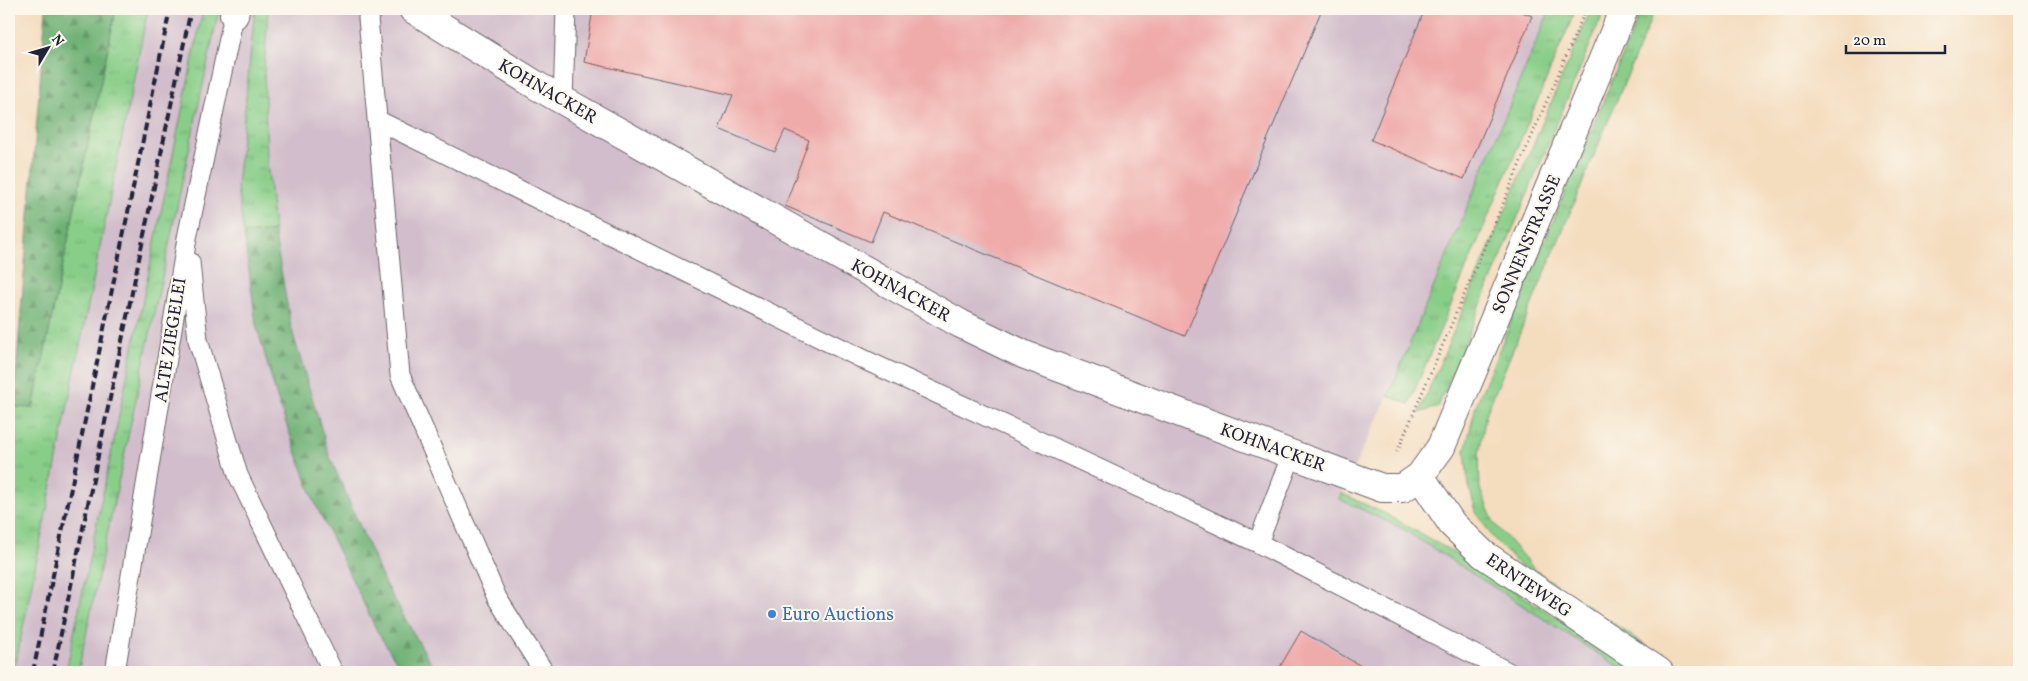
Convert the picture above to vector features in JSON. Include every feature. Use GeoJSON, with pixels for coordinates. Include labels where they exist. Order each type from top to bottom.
{"type":"FeatureCollection","features":[{"type":"Feature","properties":{"kind":"street","name":"KOHNACKER"},"geometry":{"type":"LineString","coordinates":[[413,9],[563,101],[961,324],[1024,355],[1382,488],[1403,488],[1420,476]]}},
{"type":"Feature","properties":{"kind":"street","name":"SONNENSTRASSE"},"geometry":{"type":"LineString","coordinates":[[1420,476],[1441,447],[1624,9]]}},
{"type":"Feature","properties":{"kind":"street","name":"ERNTEWEG"},"geometry":{"type":"LineString","coordinates":[[1420,476],[1452,524],[1483,554],[1659,672]]}},
{"type":"Feature","properties":{"kind":"lane"},"geometry":{"type":"LineString","coordinates":[[373,9],[368,18],[400,376],[497,598],[544,672]]}},
{"type":"Feature","properties":{"kind":"lane"},"geometry":{"type":"LineString","coordinates":[[563,101],[566,9]]}},
{"type":"Feature","properties":{"kind":"lane","name":"ALTE ZIEGELEI"},"geometry":{"type":"LineString","coordinates":[[116,672],[187,238],[235,12]]}},
{"type":"Feature","properties":{"kind":"lane"},"geometry":{"type":"LineString","coordinates":[[377,120],[856,356],[1258,543],[1508,672]]}},
{"type":"Feature","properties":{"kind":"lane"},"geometry":{"type":"LineString","coordinates":[[187,238],[198,340],[238,475],[333,672]]}},
{"type":"Feature","properties":{"kind":"lane"},"geometry":{"type":"LineString","coordinates":[[1258,543],[1292,454]]}},
{"type":"Feature","properties":{"kind":"path"},"geometry":{"type":"LineString","coordinates":[[1382,488],[1586,9]]}},
{"type":"Feature","properties":{"kind":"shaded area"},"geometry":{"type":"Polygon","coordinates":[[[148,9],[203,9],[66,672],[14,672],[148,9]]]}},
{"type":"Feature","properties":{"kind":"shaded area"},"geometry":{"type":"Polygon","coordinates":[[[219,9],[1550,9],[1388,396],[1339,499],[1401,528],[1627,672],[78,672],[219,9]]]}},
{"type":"Feature","properties":{"kind":"green space"},"geometry":{"type":"Polygon","coordinates":[[[46,9],[116,9],[33,408],[13,407],[46,9]]]}},
{"type":"Feature","properties":{"kind":"green space"},"geometry":{"type":"Polygon","coordinates":[[[116,9],[148,9],[14,672],[9,672],[9,458],[13,407],[33,408],[116,9]]]}},
{"type":"Feature","properties":{"kind":"green space"},"geometry":{"type":"Polygon","coordinates":[[[203,9],[219,9],[78,672],[66,672],[203,9]]]}},
{"type":"Feature","properties":{"kind":"green space"},"geometry":{"type":"Polygon","coordinates":[[[255,9],[268,9],[264,72],[267,160],[274,231],[244,234],[237,187],[255,9]]]}},
{"type":"Feature","properties":{"kind":"green space"},"geometry":{"type":"Polygon","coordinates":[[[1550,9],[1576,9],[1409,404],[1388,396],[1550,9]]]}},
{"type":"Feature","properties":{"kind":"green space"},"geometry":{"type":"Polygon","coordinates":[[[1591,9],[1605,9],[1438,407],[1419,413],[1591,9]]]}},
{"type":"Feature","properties":{"kind":"green space"},"geometry":{"type":"Polygon","coordinates":[[[1642,9],[1655,9],[1486,414],[1479,454],[1480,489],[1494,523],[1536,571],[1685,672],[1675,672],[1530,576],[1493,538],[1476,512],[1468,482],[1465,451],[1476,405],[1642,9]]]}},
{"type":"Feature","properties":{"kind":"green space"},"geometry":{"type":"Polygon","coordinates":[[[274,231],[291,327],[329,455],[384,582],[436,672],[403,672],[377,631],[314,501],[278,401],[256,324],[244,234],[274,231]]]}},
{"type":"Feature","properties":{"kind":"green space"},"geometry":{"type":"Polygon","coordinates":[[[1341,493],[1386,514],[1481,568],[1639,672],[1627,672],[1401,528],[1339,499],[1341,493]]]}},
{"type":"Feature","properties":{"kind":"building"},"geometry":{"type":"Polygon","coordinates":[[[593,9],[1322,9],[1185,336],[883,212],[871,242],[785,206],[809,140],[785,130],[775,152],[719,129],[733,95],[584,62],[593,9]]]}},
{"type":"Feature","properties":{"kind":"building"},"geometry":{"type":"Polygon","coordinates":[[[1425,9],[1515,9],[1532,16],[1464,179],[1371,140],[1425,9]]]}},
{"type":"Feature","properties":{"kind":"building"},"geometry":{"type":"Polygon","coordinates":[[[1301,631],[1371,672],[1277,672],[1301,631]]]}},
{"type":"Feature","properties":{"kind":"railway"},"geometry":{"type":"LineString","coordinates":[[33,672],[170,9]]}},
{"type":"Feature","properties":{"kind":"railway"},"geometry":{"type":"LineString","coordinates":[[53,672],[191,9]]}},
{"type":"Feature","properties":{"kind":"place","name":"Euro Auctions"},"geometry":{"type":"Point","coordinates":[772,614]}}]}
